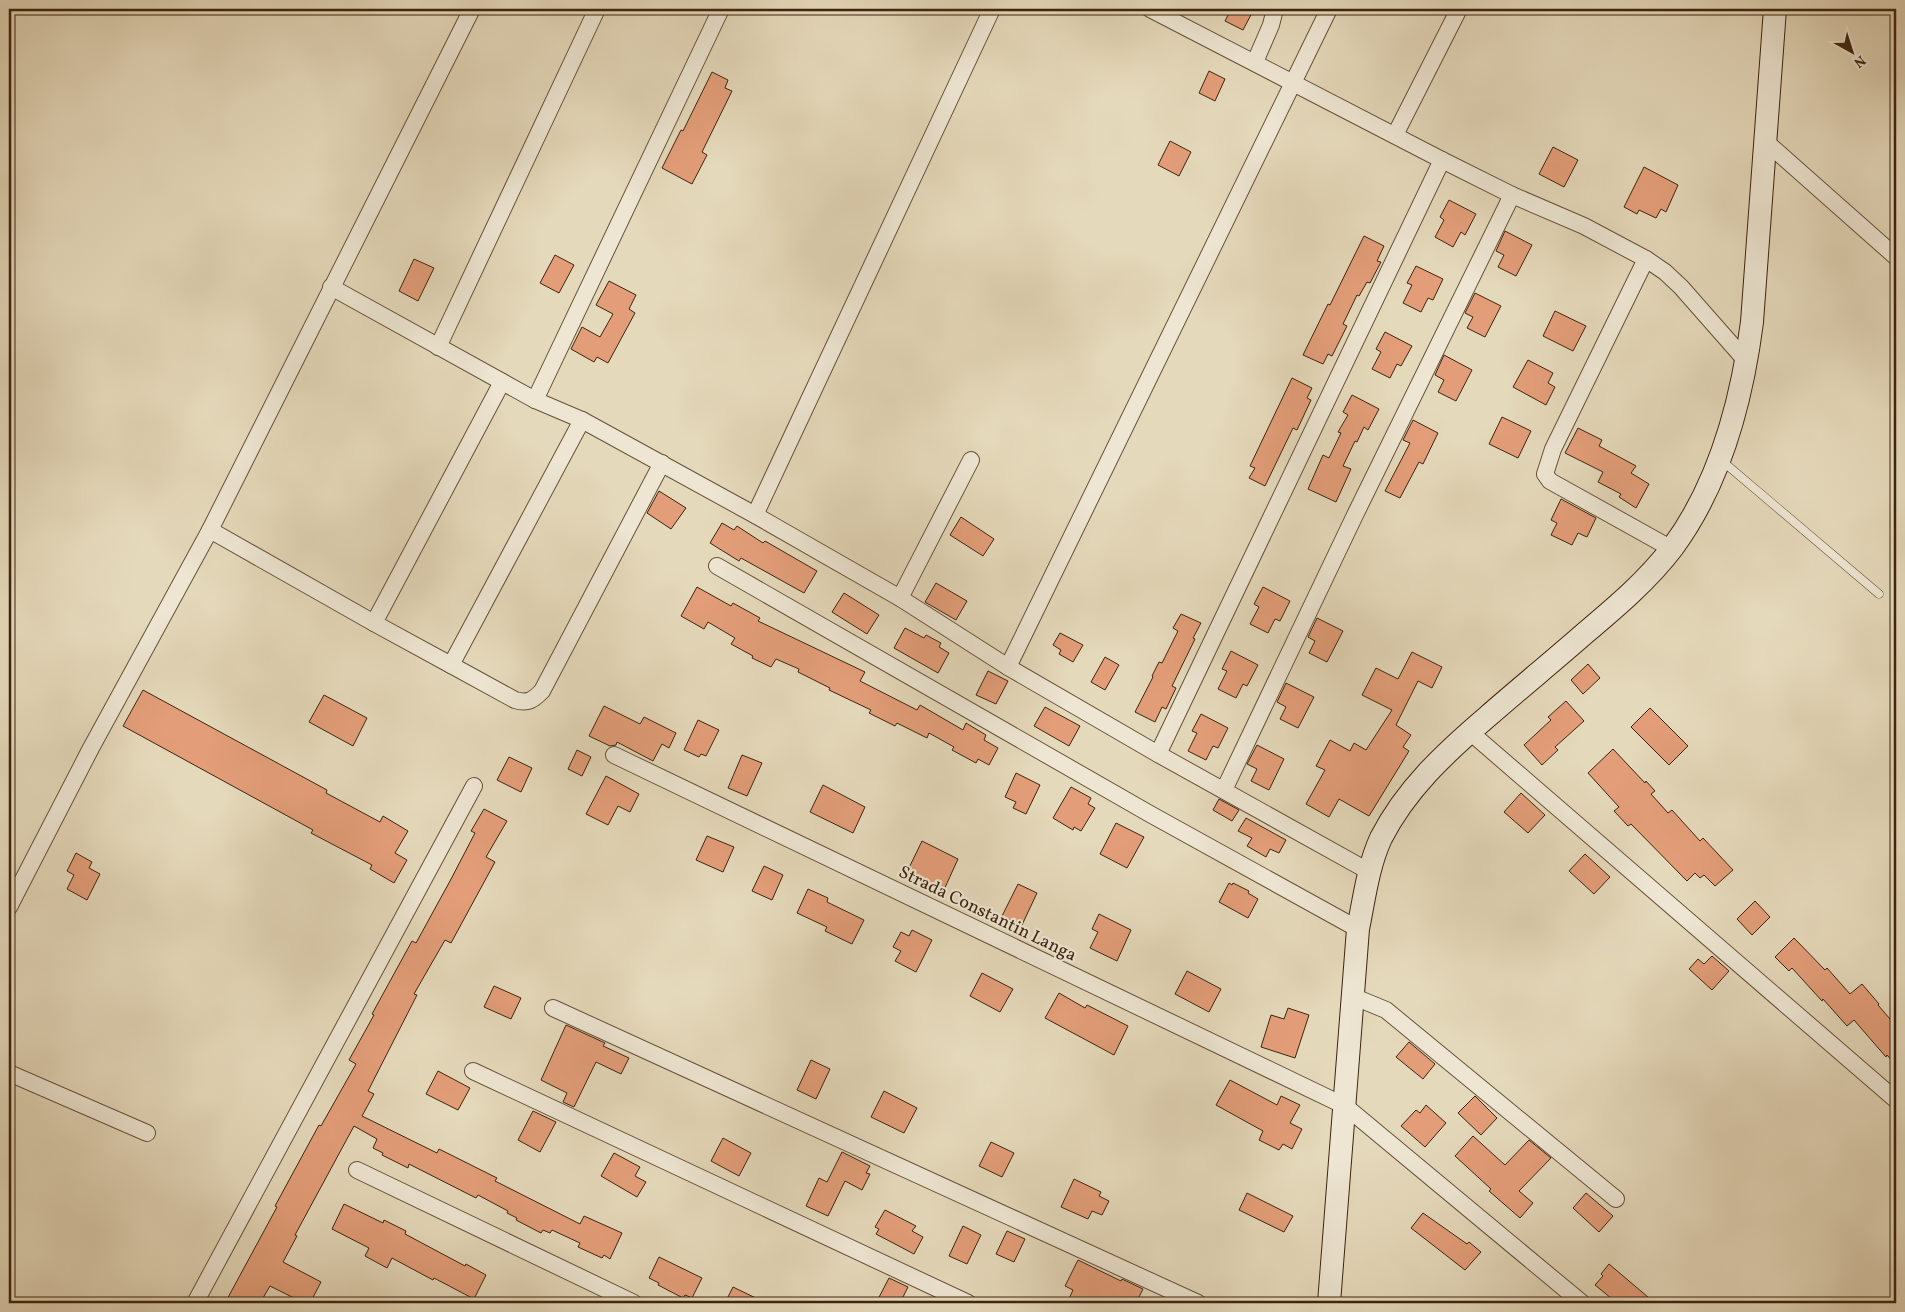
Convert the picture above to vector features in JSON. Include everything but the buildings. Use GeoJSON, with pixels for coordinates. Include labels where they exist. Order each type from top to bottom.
{"type":"FeatureCollection","features":[{"type":"Feature","properties":{"kind":"main road"},"geometry":{"type":"LineString","coordinates":[[1329,1303],[1358,930],[1370,872],[1380,840],[1399,807],[1431,768],[1470,732],[1626,599],[1672,549],[1695,512],[1719,459],[1738,400],[1747,362],[1752,322],[1775,9]]}},
{"type":"Feature","properties":{"kind":"street"},"geometry":{"type":"LineString","coordinates":[[9,907],[91,748],[210,530],[472,9]]}},
{"type":"Feature","properties":{"kind":"street"},"geometry":{"type":"LineString","coordinates":[[438,347],[597,9]]}},
{"type":"Feature","properties":{"kind":"street"},"geometry":{"type":"LineString","coordinates":[[535,400],[721,9]]}},
{"type":"Feature","properties":{"kind":"street"},"geometry":{"type":"LineString","coordinates":[[755,515],[992,9]]}},
{"type":"Feature","properties":{"kind":"street"},"geometry":{"type":"LineString","coordinates":[[1150,9],[1442,160],[1512,195],[1584,226],[1646,259],[1665,272],[1681,287],[1747,362]]}},
{"type":"Feature","properties":{"kind":"street"},"geometry":{"type":"LineString","coordinates":[[1255,62],[1271,25],[1275,9]]}},
{"type":"Feature","properties":{"kind":"street"},"geometry":{"type":"LineString","coordinates":[[1008,667],[1329,9]]}},
{"type":"Feature","properties":{"kind":"street"},"geometry":{"type":"LineString","coordinates":[[1395,135],[1459,9]]}},
{"type":"Feature","properties":{"kind":"street"},"geometry":{"type":"LineString","coordinates":[[1764,141],[1896,258]]}},
{"type":"Feature","properties":{"kind":"street"},"geometry":{"type":"LineString","coordinates":[[1158,754],[1442,160]]}},
{"type":"Feature","properties":{"kind":"street"},"geometry":{"type":"LineString","coordinates":[[1224,790],[1355,515],[1512,195]]}},
{"type":"Feature","properties":{"kind":"street"},"geometry":{"type":"LineString","coordinates":[[1646,259],[1553,449],[1545,474],[1550,481],[1672,549]]}},
{"type":"Feature","properties":{"kind":"street"},"geometry":{"type":"LineString","coordinates":[[331,287],[535,400],[582,420],[755,515],[900,598],[1008,667],[1158,754],[1370,872]]}},
{"type":"Feature","properties":{"kind":"street"},"geometry":{"type":"LineString","coordinates":[[374,624],[502,382]]}},
{"type":"Feature","properties":{"kind":"street"},"geometry":{"type":"LineString","coordinates":[[451,665],[582,420]]}},
{"type":"Feature","properties":{"kind":"street"},"geometry":{"type":"LineString","coordinates":[[900,598],[971,460]]}},
{"type":"Feature","properties":{"kind":"street"},"geometry":{"type":"LineString","coordinates":[[210,530],[374,624],[515,700],[526,703],[533,700],[542,691],[662,463]]}},
{"type":"Feature","properties":{"kind":"street"},"geometry":{"type":"LineString","coordinates":[[717,566],[1150,814],[1358,930]]}},
{"type":"Feature","properties":{"kind":"street"},"geometry":{"type":"LineString","coordinates":[[1470,732],[1896,1100]]}},
{"type":"Feature","properties":{"kind":"street","name":"Strada Constantin Langa"},"geometry":{"type":"LineString","coordinates":[[614,755],[1345,1106],[1582,1303]]}},
{"type":"Feature","properties":{"kind":"street"},"geometry":{"type":"LineString","coordinates":[[194,1303],[474,786]]}},
{"type":"Feature","properties":{"kind":"street"},"geometry":{"type":"LineString","coordinates":[[1352,996],[1386,1010],[1616,1199]]}},
{"type":"Feature","properties":{"kind":"street"},"geometry":{"type":"LineString","coordinates":[[554,1008],[1198,1303]]}},
{"type":"Feature","properties":{"kind":"street"},"geometry":{"type":"LineString","coordinates":[[473,1070],[968,1303]]}},
{"type":"Feature","properties":{"kind":"street"},"geometry":{"type":"LineString","coordinates":[[9,1073],[147,1132]]}},
{"type":"Feature","properties":{"kind":"street"},"geometry":{"type":"LineString","coordinates":[[357,1170],[634,1303]]}},
{"type":"Feature","properties":{"kind":"lane"},"geometry":{"type":"LineString","coordinates":[[1719,459],[1879,594]]}}]}
